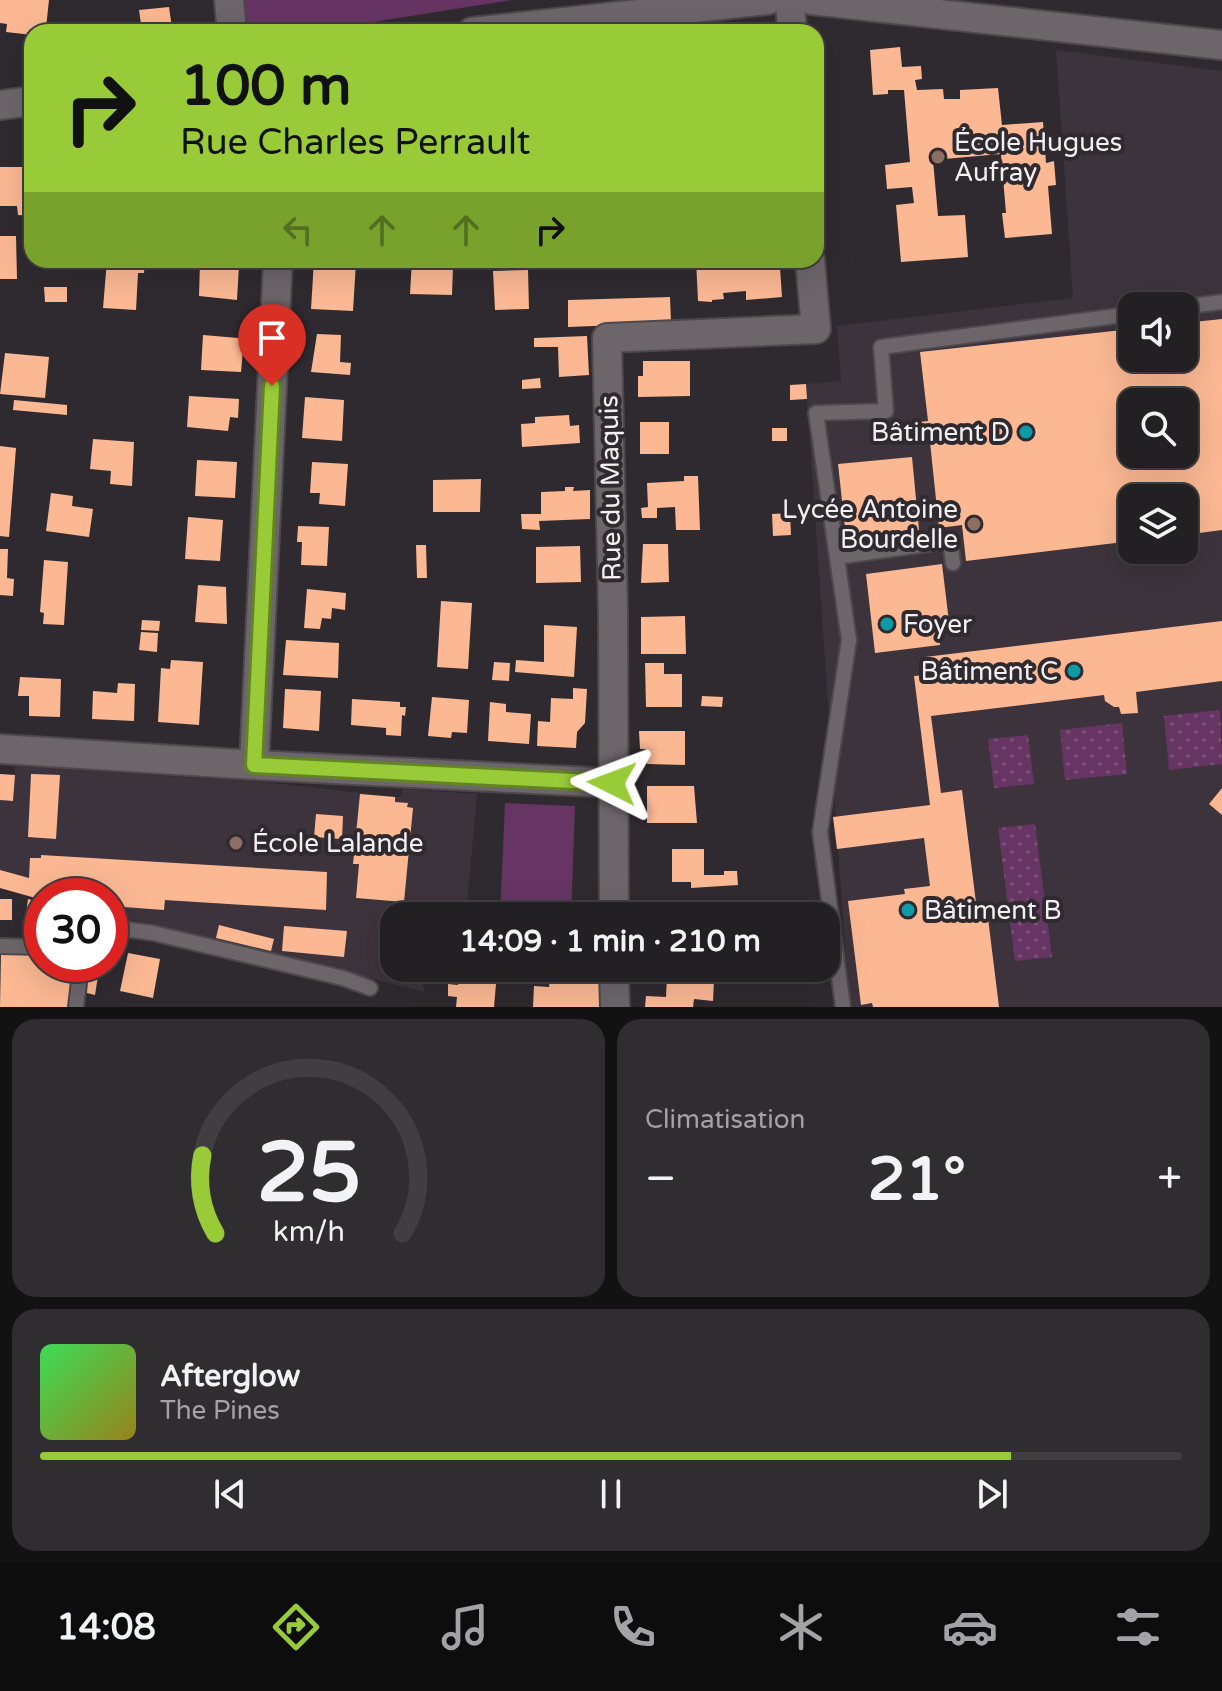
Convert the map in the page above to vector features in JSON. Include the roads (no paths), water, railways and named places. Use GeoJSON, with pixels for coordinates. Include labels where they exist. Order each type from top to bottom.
{"type":"FeatureCollection","features":[{"type":"Feature","properties":{"kind":"street"},"geometry":{"type":"LineString","coordinates":[[229,0],[231,24]]}},
{"type":"Feature","properties":{"kind":"street"},"geometry":{"type":"LineString","coordinates":[[546,24],[768,0]]}},
{"type":"Feature","properties":{"kind":"street"},"geometry":{"type":"LineString","coordinates":[[790,0],[792,24]]}},
{"type":"Feature","properties":{"kind":"street"},"geometry":{"type":"LineString","coordinates":[[811,0],[1222,45]]}},
{"type":"Feature","properties":{"kind":"street"},"geometry":{"type":"LineString","coordinates":[[0,105],[24,102]]}},
{"type":"Feature","properties":{"kind":"street"},"geometry":{"type":"LineString","coordinates":[[254,765],[278,268]]}},
{"type":"Feature","properties":{"kind":"street","name":"Rue du Maquis"},"geometry":{"type":"LineString","coordinates":[[614,902],[613,612],[607,338],[816,329],[811,268]]}},
{"type":"Feature","properties":{"kind":"street"},"geometry":{"type":"LineString","coordinates":[[0,749],[612,783]]}},
{"type":"Feature","properties":{"kind":"street"},"geometry":{"type":"LineString","coordinates":[[614,982],[615,1007]]}},
{"type":"Feature","properties":{"kind":"lane"},"geometry":{"type":"LineString","coordinates":[[1198,305],[1222,302]]}},
{"type":"Feature","properties":{"kind":"lane"},"geometry":{"type":"LineString","coordinates":[[843,1007],[820,832],[849,640],[816,413],[886,411],[881,347],[1118,316]]}},
{"type":"Feature","properties":{"kind":"lane"},"geometry":{"type":"LineString","coordinates":[[837,557],[950,541],[953,563]]}},
{"type":"Feature","properties":{"kind":"lane"},"geometry":{"type":"LineString","coordinates":[[128,930],[343,978],[370,988]]}},
{"type":"Feature","properties":{"kind":"lane"},"geometry":{"type":"LineString","coordinates":[[0,946],[24,947]]}},
{"type":"Feature","properties":{"kind":"lane"},"geometry":{"type":"LineString","coordinates":[[76,1007],[79,982]]}},
{"type":"Feature","properties":{"kind":"place","name":"École Hugues Aufray"},"geometry":{"type":"Point","coordinates":[938,157]}},
{"type":"Feature","properties":{"kind":"place","name":"Bâtiment D"},"geometry":{"type":"Point","coordinates":[1026,432]}},
{"type":"Feature","properties":{"kind":"place","name":"Lycée Antoine Bourdelle"},"geometry":{"type":"Point","coordinates":[974,524]}},
{"type":"Feature","properties":{"kind":"place","name":"Foyer"},"geometry":{"type":"Point","coordinates":[887,624]}},
{"type":"Feature","properties":{"kind":"place","name":"Bâtiment C"},"geometry":{"type":"Point","coordinates":[1074,671]}},
{"type":"Feature","properties":{"kind":"place","name":"École Lalande"},"geometry":{"type":"Point","coordinates":[236,843]}},
{"type":"Feature","properties":{"kind":"place","name":"Bâtiment B"},"geometry":{"type":"Point","coordinates":[908,910]}}]}
